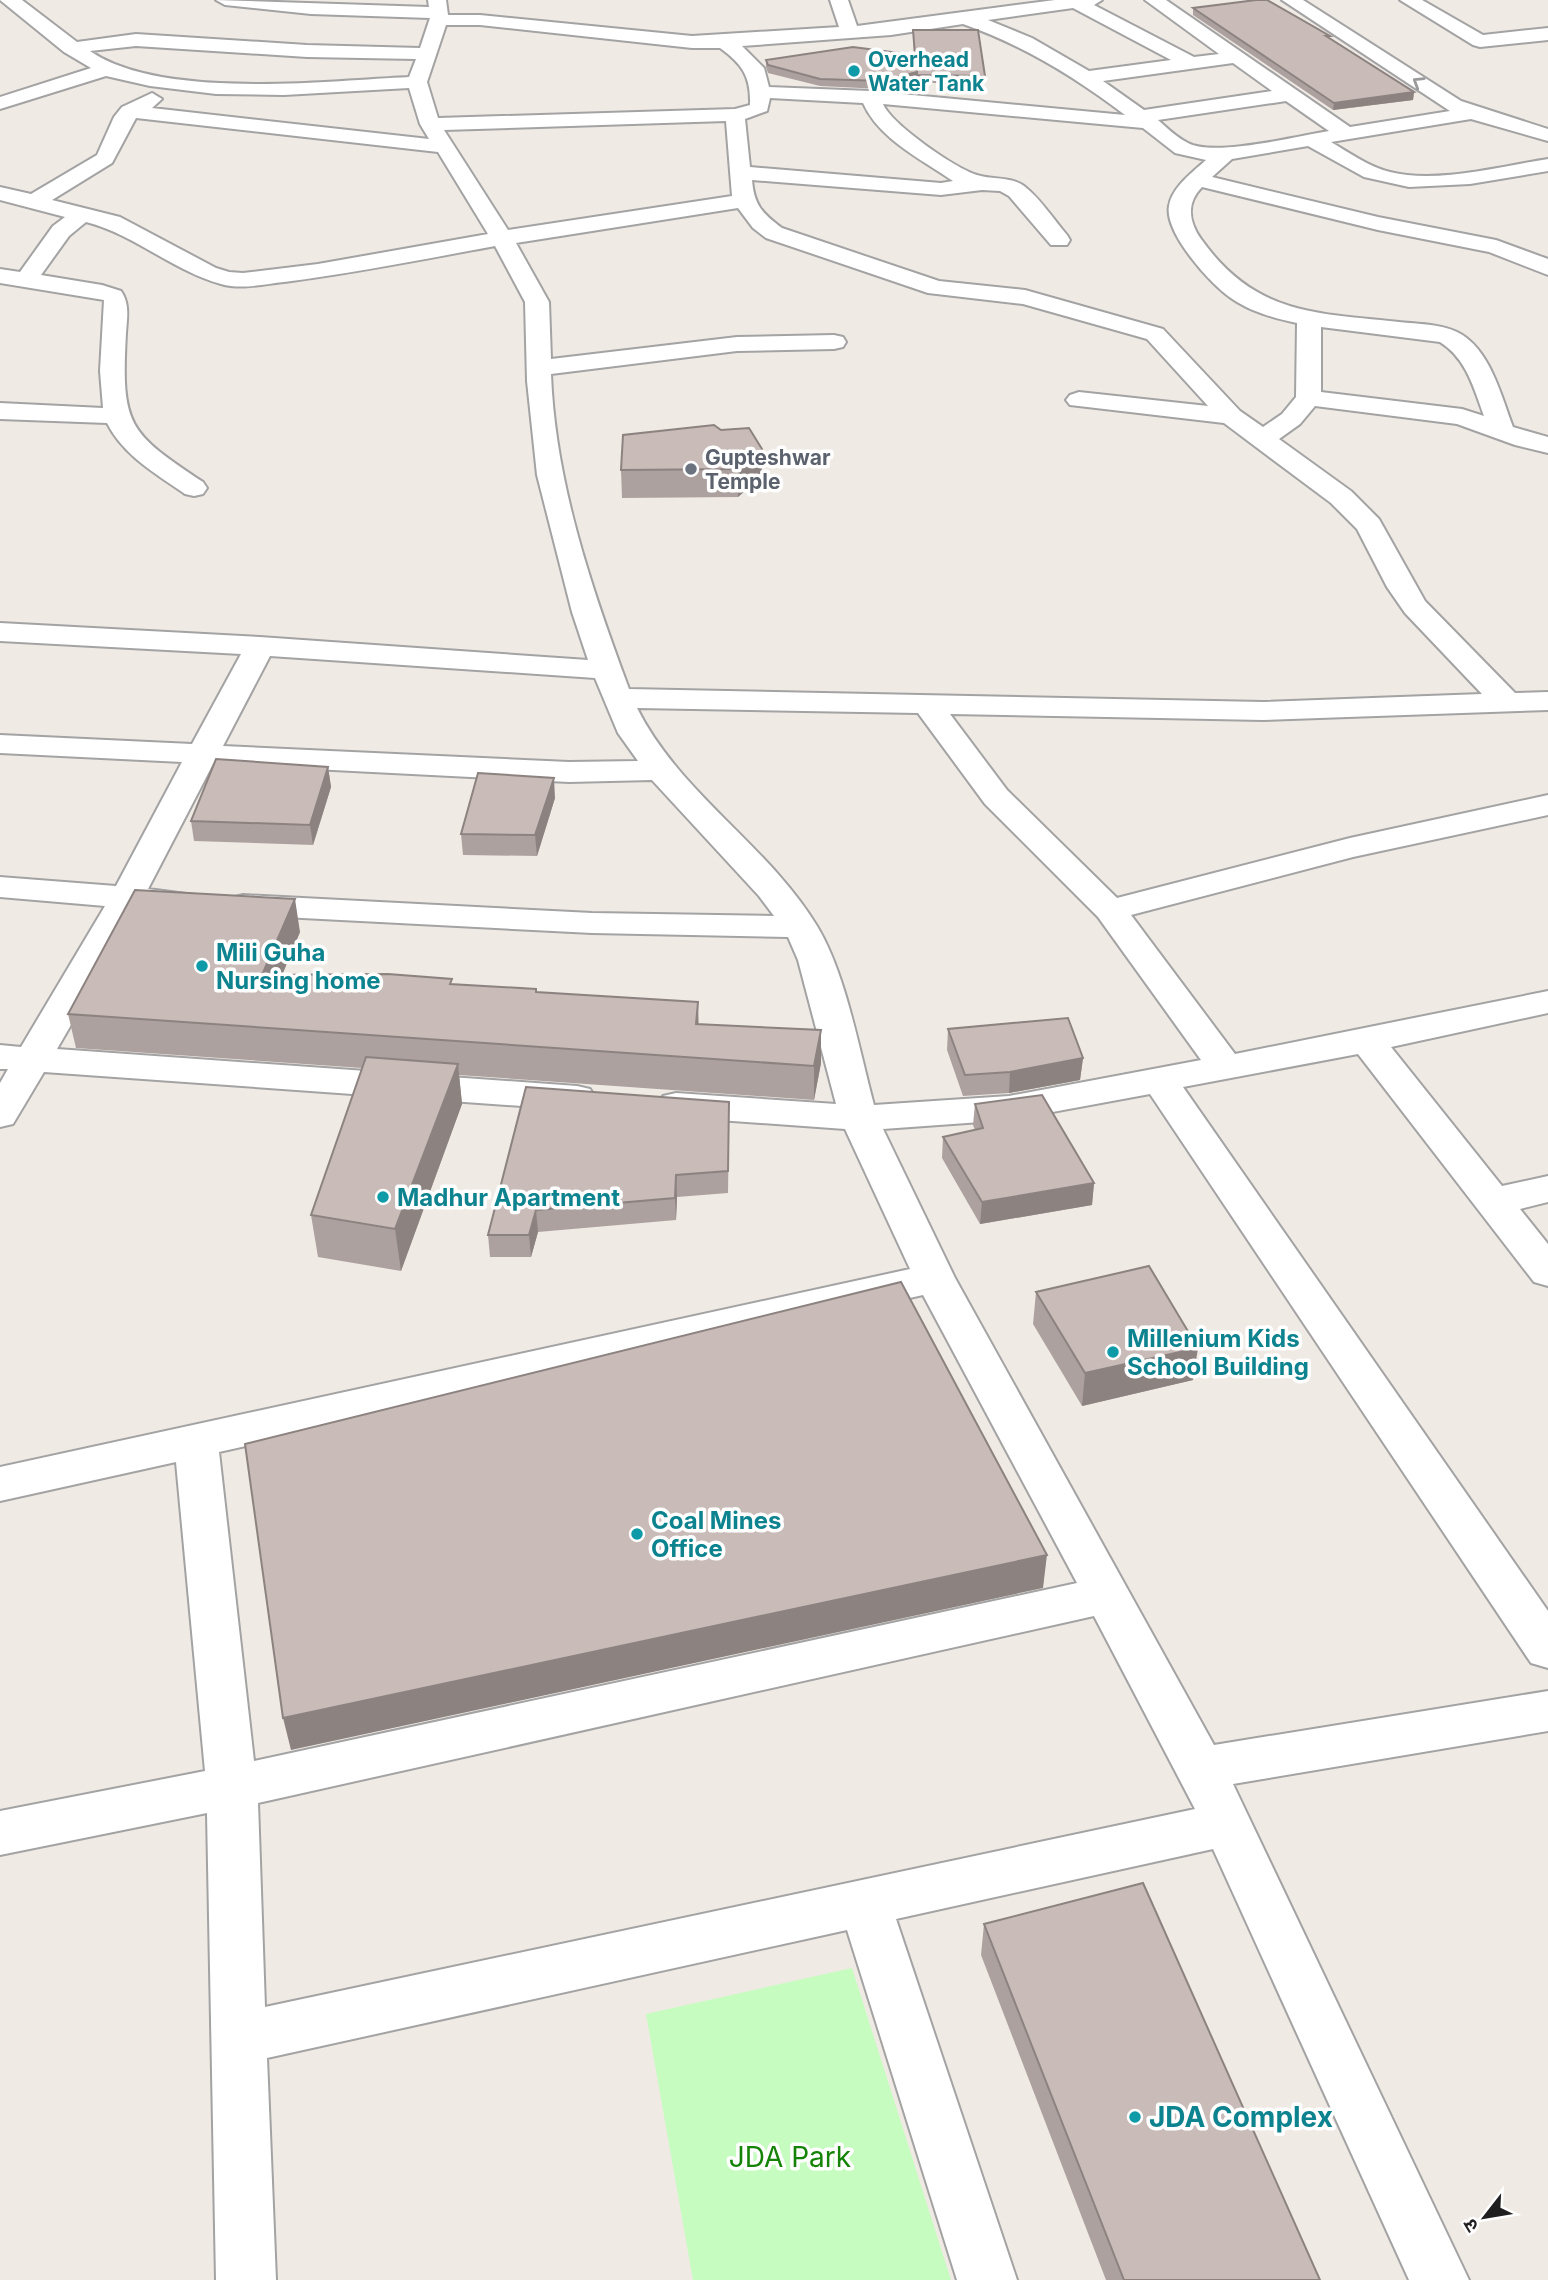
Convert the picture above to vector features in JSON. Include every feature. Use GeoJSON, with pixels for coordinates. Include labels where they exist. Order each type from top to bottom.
{"type":"FeatureCollection","features":[{"type":"Feature","properties":{"kind":"street"},"geometry":{"type":"LineString","coordinates":[[9,0],[26,9],[71,48],[106,70],[176,85],[262,89],[480,20],[723,43],[964,19],[1084,1],[1191,63]]}},
{"type":"Feature","properties":{"kind":"street"},"geometry":{"type":"LineString","coordinates":[[225,0],[311,9],[432,34]]}},
{"type":"Feature","properties":{"kind":"street"},"geometry":{"type":"LineString","coordinates":[[839,0],[850,32]]}},
{"type":"Feature","properties":{"kind":"street"},"geometry":{"type":"LineString","coordinates":[[973,0],[992,14]]}},
{"type":"Feature","properties":{"kind":"street"},"geometry":{"type":"LineString","coordinates":[[1154,0],[1349,135]]}},
{"type":"Feature","properties":{"kind":"street"},"geometry":{"type":"LineString","coordinates":[[1291,0],[1352,42],[1472,113],[1548,135]]}},
{"type":"Feature","properties":{"kind":"street"},"geometry":{"type":"LineString","coordinates":[[1320,0],[1488,103],[1542,118]]}},
{"type":"Feature","properties":{"kind":"street"},"geometry":{"type":"LineString","coordinates":[[1409,0],[1480,41],[1548,34]]}},
{"type":"Feature","properties":{"kind":"street"},"geometry":{"type":"LineString","coordinates":[[964,19],[1009,34],[1087,77],[1182,149],[1194,152],[1225,154],[1472,113]]}},
{"type":"Feature","properties":{"kind":"street"},"geometry":{"type":"LineString","coordinates":[[71,48],[136,40],[306,51],[432,34]]}},
{"type":"Feature","properties":{"kind":"street"},"geometry":{"type":"LineString","coordinates":[[432,34],[437,136],[502,238],[537,302],[539,368],[550,475],[586,611],[612,684],[634,733],[660,770],[771,890],[800,927],[816,960],[859,1118],[935,1278],[1200,1768],[1439,2280]]}},
{"type":"Feature","properties":{"kind":"street"},"geometry":{"type":"LineString","coordinates":[[129,111],[437,136],[735,115],[754,111],[760,107],[758,73],[752,63],[723,43]]}},
{"type":"Feature","properties":{"kind":"street"},"geometry":{"type":"LineString","coordinates":[[1087,77],[1238,57]]}},
{"type":"Feature","properties":{"kind":"street"},"geometry":{"type":"LineString","coordinates":[[0,103],[106,70]]}},
{"type":"Feature","properties":{"kind":"street"},"geometry":{"type":"LineString","coordinates":[[35,201],[105,159],[116,139],[119,125],[129,111],[176,85]]}},
{"type":"Feature","properties":{"kind":"street"},"geometry":{"type":"LineString","coordinates":[[761,93],[870,97],[1145,120],[1288,94]]}},
{"type":"Feature","properties":{"kind":"street"},"geometry":{"type":"LineString","coordinates":[[870,97],[878,115],[891,128],[961,177],[983,184]]}},
{"type":"Feature","properties":{"kind":"street"},"geometry":{"type":"LineString","coordinates":[[735,115],[743,201],[761,223],[774,233],[936,288],[1026,297],[1144,328],[1164,341],[1231,416],[1341,497],[1369,525],[1401,587],[1415,607],[1508,703]]}},
{"type":"Feature","properties":{"kind":"street"},"geometry":{"type":"LineString","coordinates":[[1313,141],[1381,176],[1401,180],[1450,178],[1548,165]]}},
{"type":"Feature","properties":{"kind":"street"},"geometry":{"type":"LineString","coordinates":[[1225,154],[1178,206],[1178,218],[1187,236],[1219,277],[1255,302],[1309,317],[1447,336],[1470,353],[1502,432]]}},
{"type":"Feature","properties":{"kind":"street"},"geometry":{"type":"LineString","coordinates":[[741,173],[940,189],[983,184],[1004,185],[1017,191],[1059,240]]}},
{"type":"Feature","properties":{"kind":"street"},"geometry":{"type":"LineString","coordinates":[[1199,180],[1402,229],[1493,246],[1517,253],[1548,268]]}},
{"type":"Feature","properties":{"kind":"street"},"geometry":{"type":"LineString","coordinates":[[0,193],[112,222],[208,273],[227,279],[243,280],[318,271],[502,238],[743,201]]}},
{"type":"Feature","properties":{"kind":"street"},"geometry":{"type":"LineString","coordinates":[[26,279],[61,230],[83,213]]}},
{"type":"Feature","properties":{"kind":"street"},"geometry":{"type":"LineString","coordinates":[[0,276],[113,296],[116,302],[116,416],[124,433],[136,446],[194,488]]}},
{"type":"Feature","properties":{"kind":"street"},"geometry":{"type":"LineString","coordinates":[[1263,439],[1291,419],[1309,398],[1309,317]]}},
{"type":"Feature","properties":{"kind":"street"},"geometry":{"type":"LineString","coordinates":[[539,368],[725,345],[834,342]]}},
{"type":"Feature","properties":{"kind":"street"},"geometry":{"type":"LineString","coordinates":[[1309,398],[1462,417],[1548,445]]}},
{"type":"Feature","properties":{"kind":"street"},"geometry":{"type":"LineString","coordinates":[[1079,400],[1231,416]]}},
{"type":"Feature","properties":{"kind":"street"},"geometry":{"type":"LineString","coordinates":[[0,411],[116,416]]}},
{"type":"Feature","properties":{"kind":"street"},"geometry":{"type":"LineString","coordinates":[[0,632],[260,646],[612,684],[928,706],[1263,711],[1548,701]]}},
{"type":"Feature","properties":{"kind":"street"},"geometry":{"type":"LineString","coordinates":[[0,1115],[16,1059],[126,899],[260,646]]}},
{"type":"Feature","properties":{"kind":"street"},"geometry":{"type":"LineString","coordinates":[[928,706],[996,797],[1110,911],[1227,1069]]}},
{"type":"Feature","properties":{"kind":"street"},"geometry":{"type":"LineString","coordinates":[[0,744],[569,772],[660,770]]}},
{"type":"Feature","properties":{"kind":"street"},"geometry":{"type":"LineString","coordinates":[[1110,911],[1350,848],[1548,804]]}},
{"type":"Feature","properties":{"kind":"street"},"geometry":{"type":"LineString","coordinates":[[0,887],[126,899],[592,923],[800,927]]}},
{"type":"Feature","properties":{"kind":"street"},"geometry":{"type":"LineString","coordinates":[[16,1059],[859,1118],[1009,1108],[1227,1069],[1548,1002]]}},
{"type":"Feature","properties":{"kind":"street"},"geometry":{"type":"LineString","coordinates":[[1367,1041],[1548,1272]]}},
{"type":"Feature","properties":{"kind":"street"},"geometry":{"type":"LineString","coordinates":[[1160,1081],[1548,1650]]}},
{"type":"Feature","properties":{"kind":"street"},"geometry":{"type":"LineString","coordinates":[[1493,1202],[1548,1189]]}},
{"type":"Feature","properties":{"kind":"street"},"geometry":{"type":"LineString","coordinates":[[0,1484],[935,1278]]}},
{"type":"Feature","properties":{"kind":"street"},"geometry":{"type":"LineString","coordinates":[[196,1442],[232,1787],[247,2280]]}},
{"type":"Feature","properties":{"kind":"street"},"geometry":{"type":"LineString","coordinates":[[0,1833],[232,1787],[1105,1595]]}},
{"type":"Feature","properties":{"kind":"street"},"geometry":{"type":"LineString","coordinates":[[1200,1768],[1548,1711]]}},
{"type":"Feature","properties":{"kind":"street"},"geometry":{"type":"LineString","coordinates":[[240,2038],[1227,1824]]}},
{"type":"Feature","properties":{"kind":"street"},"geometry":{"type":"LineString","coordinates":[[864,1902],[987,2280]]}},
{"type":"Feature","properties":{"kind":"green space","name":"JDA Park"},"geometry":{"type":"Polygon","coordinates":[[[852,1968],[951,2280],[693,2280],[646,2014],[852,1968]]]}},
{"type":"Feature","properties":{"kind":"building"},"geometry":{"type":"Polygon","coordinates":[[[1267,0],[1330,36],[1326,36],[1414,92],[1334,103],[1193,8],[1267,0]]]}},
{"type":"Feature","properties":{"kind":"building"},"geometry":{"type":"Polygon","coordinates":[[[913,30],[978,30],[985,76],[917,75],[917,72],[882,81],[820,79],[768,65],[766,60],[853,47],[915,55],[913,30]]]}},
{"type":"Feature","properties":{"kind":"building"},"geometry":{"type":"Polygon","coordinates":[[[714,425],[721,430],[749,428],[762,449],[738,469],[621,470],[623,435],[714,425]]]}},
{"type":"Feature","properties":{"kind":"building"},"geometry":{"type":"Polygon","coordinates":[[[216,759],[328,767],[310,825],[191,821],[216,759]]]}},
{"type":"Feature","properties":{"kind":"building"},"geometry":{"type":"Polygon","coordinates":[[[478,773],[554,778],[535,835],[461,834],[478,773]]]}},
{"type":"Feature","properties":{"kind":"building"},"geometry":{"type":"Polygon","coordinates":[[[135,890],[295,899],[262,975],[388,974],[452,979],[450,984],[536,989],[536,992],[698,1002],[696,1024],[821,1030],[814,1066],[68,1014],[135,890]]]}},
{"type":"Feature","properties":{"kind":"building"},"geometry":{"type":"Polygon","coordinates":[[[1068,1018],[1083,1058],[1010,1072],[965,1075],[948,1029],[1068,1018]]]}},
{"type":"Feature","properties":{"kind":"building"},"geometry":{"type":"Polygon","coordinates":[[[366,1057],[458,1064],[395,1229],[311,1215],[366,1057]]]}},
{"type":"Feature","properties":{"kind":"building"},"geometry":{"type":"Polygon","coordinates":[[[526,1087],[729,1102],[728,1171],[676,1175],[675,1198],[536,1210],[529,1235],[488,1235],[526,1087]]]}},
{"type":"Feature","properties":{"kind":"building"},"geometry":{"type":"Polygon","coordinates":[[[1042,1095],[1094,1183],[982,1202],[943,1137],[983,1128],[975,1104],[1042,1095]]]}},
{"type":"Feature","properties":{"kind":"building"},"geometry":{"type":"Polygon","coordinates":[[[1149,1266],[1198,1348],[1085,1373],[1036,1292],[1149,1266]]]}},
{"type":"Feature","properties":{"kind":"building","name":"Coal Mines Office"},"geometry":{"type":"Polygon","coordinates":[[[901,1282],[1047,1555],[283,1718],[245,1444],[901,1282]]]}},
{"type":"Feature","properties":{"kind":"building","name":"JDA Complex"},"geometry":{"type":"Polygon","coordinates":[[[1143,1883],[1320,2280],[1124,2280],[984,1924],[1143,1883]]]}},
{"type":"Feature","properties":{"kind":"place","name":"Overhead Water Tank"},"geometry":{"type":"Point","coordinates":[854,71]}},
{"type":"Feature","properties":{"kind":"place","name":"Gupteshwar Temple"},"geometry":{"type":"Point","coordinates":[691,469]}},
{"type":"Feature","properties":{"kind":"place","name":"Mili Guha Nursing home"},"geometry":{"type":"Point","coordinates":[202,966]}},
{"type":"Feature","properties":{"kind":"place","name":"Madhur Apartment"},"geometry":{"type":"Point","coordinates":[383,1197]}},
{"type":"Feature","properties":{"kind":"place","name":"Millenium Kids School Building"},"geometry":{"type":"Point","coordinates":[1113,1352]}},
{"type":"Feature","properties":{"kind":"place","name":"Coal Mines Office"},"geometry":{"type":"Point","coordinates":[637,1534]}},
{"type":"Feature","properties":{"kind":"place","name":"JDA Complex"},"geometry":{"type":"Point","coordinates":[1135,2117]}}]}
